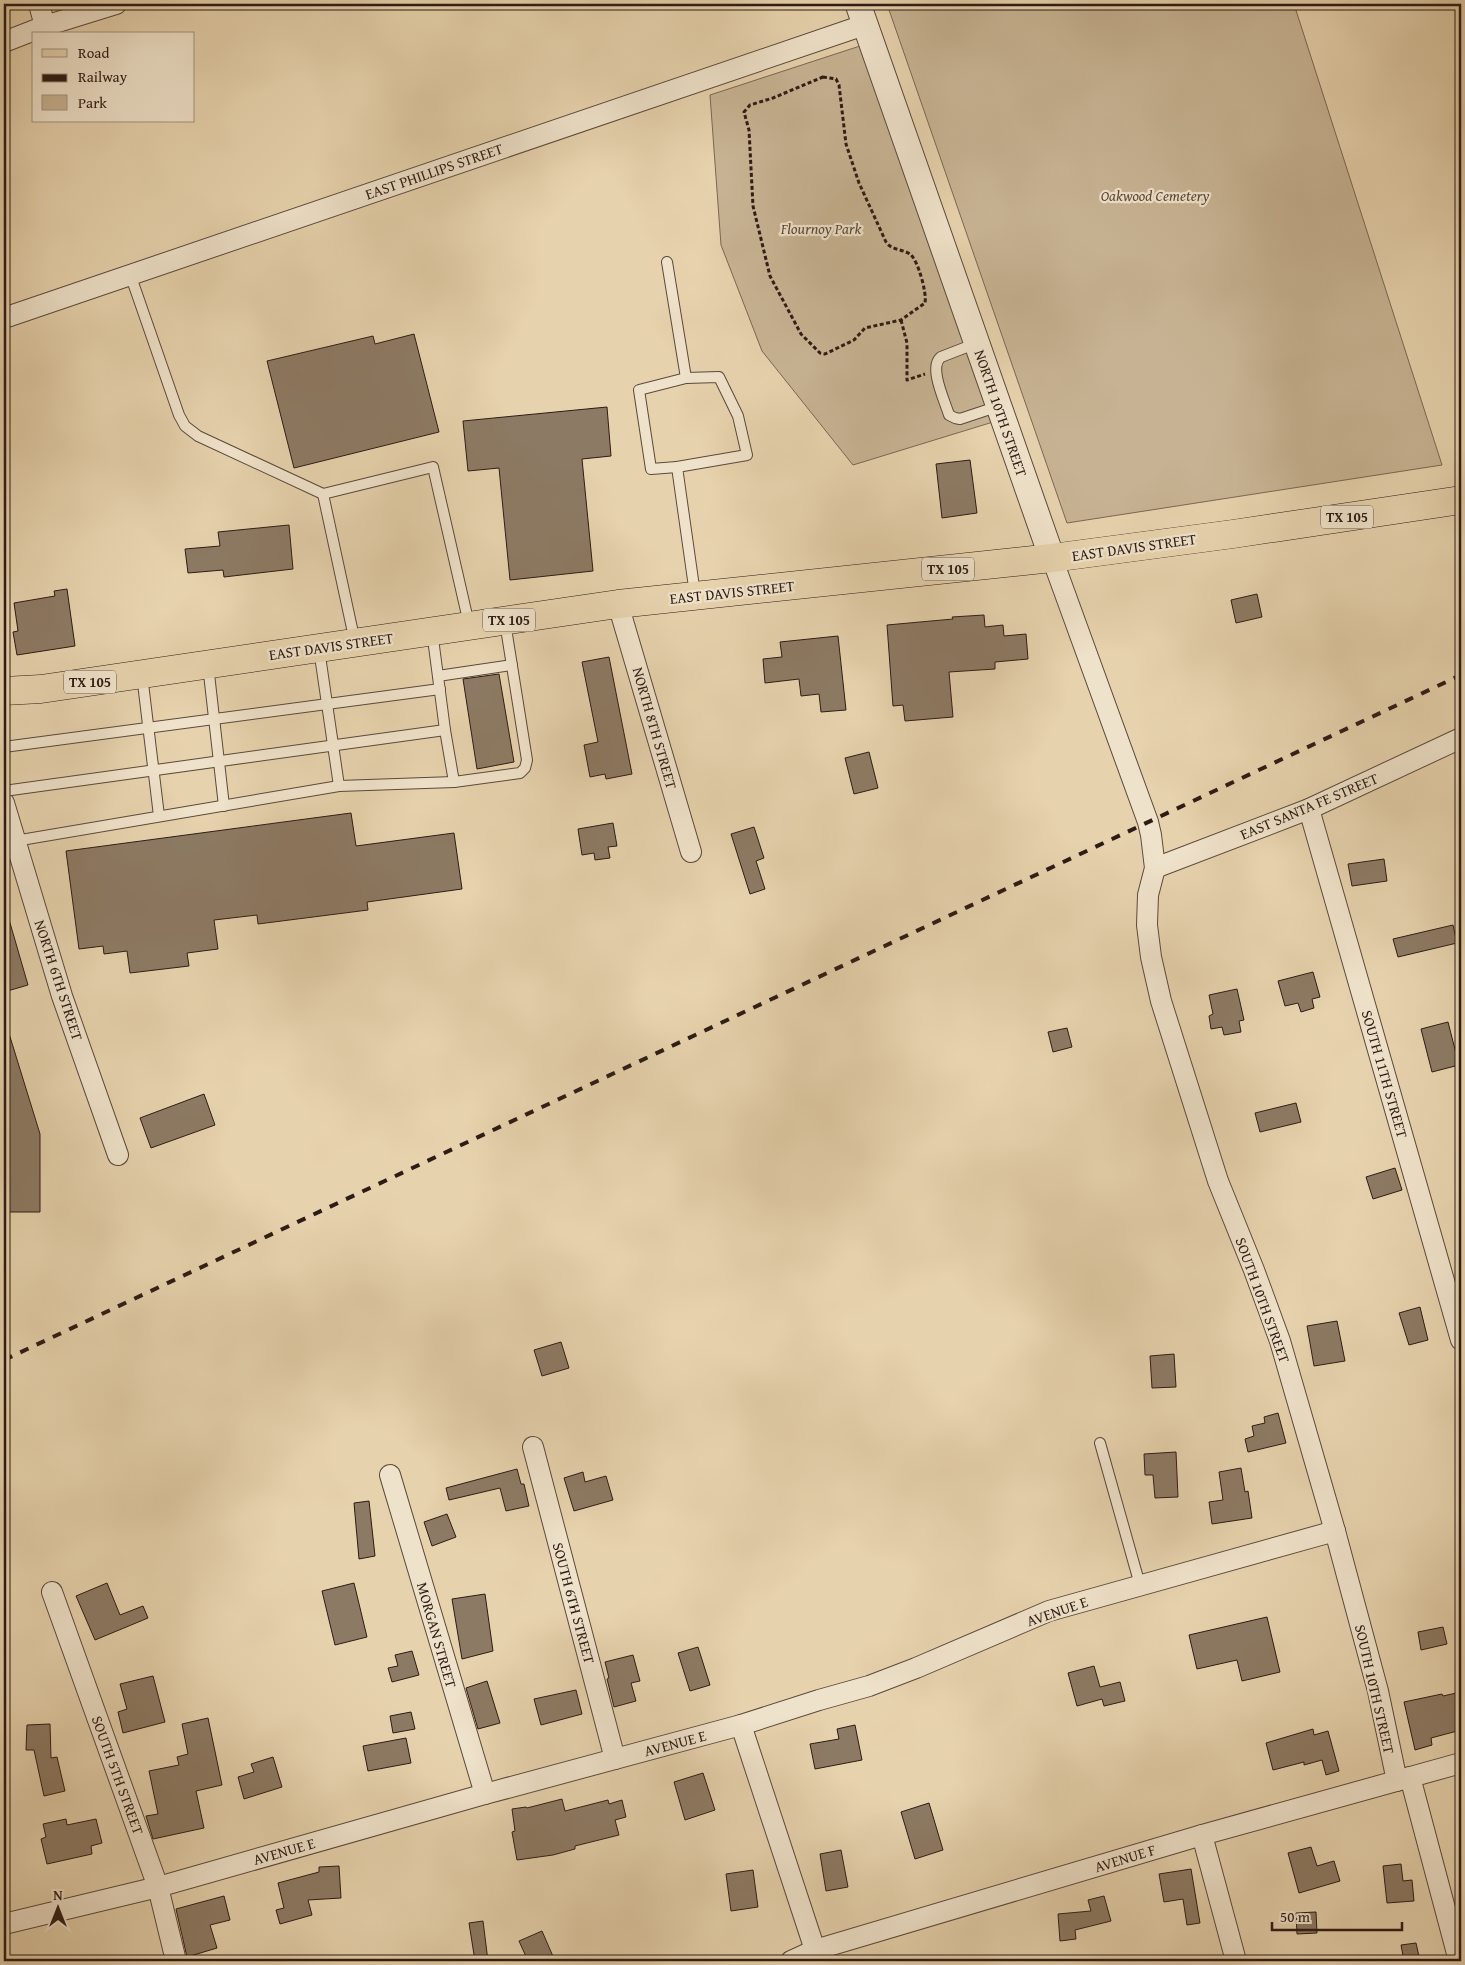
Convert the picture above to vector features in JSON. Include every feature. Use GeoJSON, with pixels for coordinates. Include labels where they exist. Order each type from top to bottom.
{"type":"FeatureCollection","features":[{"type":"Feature","properties":{"kind":"main road","name":"EAST DAVIS STREET"},"geometry":{"type":"LineString","coordinates":[[4,691],[41,689],[618,604],[1052,558],[1233,534],[1461,500]]}},
{"type":"Feature","properties":{"kind":"street"},"geometry":{"type":"LineString","coordinates":[[38,4],[45,26]]}},
{"type":"Feature","properties":{"kind":"street"},"geometry":{"type":"LineString","coordinates":[[4,42],[45,26],[116,4]]}},
{"type":"Feature","properties":{"kind":"street","name":"EAST PHILLIPS STREET"},"geometry":{"type":"LineString","coordinates":[[4,318],[861,14]]}},
{"type":"Feature","properties":{"kind":"street","name":"NORTH 10TH STREET"},"geometry":{"type":"LineString","coordinates":[[861,14],[998,406],[1148,822]]}},
{"type":"Feature","properties":{"kind":"street","name":"NORTH 8TH STREET"},"geometry":{"type":"LineString","coordinates":[[618,604],[691,852]]}},
{"type":"Feature","properties":{"kind":"street","name":"EAST SANTA FE STREET"},"geometry":{"type":"LineString","coordinates":[[1154,868],[1309,809],[1461,738]]}},
{"type":"Feature","properties":{"kind":"street","name":"NORTH 6TH STREET"},"geometry":{"type":"LineString","coordinates":[[4,803],[62,996],[118,1155]]}},
{"type":"Feature","properties":{"kind":"street","name":"SOUTH 11TH STREET"},"geometry":{"type":"LineString","coordinates":[[1309,809],[1461,1340]]}},
{"type":"Feature","properties":{"kind":"street","name":"SOUTH 10TH STREET"},"geometry":{"type":"LineString","coordinates":[[1148,822],[1154,868],[1148,895],[1147,925],[1151,957],[1161,1002],[1218,1181],[1280,1341],[1335,1531],[1403,1779],[1459,1961]]}},
{"type":"Feature","properties":{"kind":"street","name":"SOUTH 6TH STREET"},"geometry":{"type":"LineString","coordinates":[[533,1447],[616,1759]]}},
{"type":"Feature","properties":{"kind":"street","name":"MORGAN STREET"},"geometry":{"type":"LineString","coordinates":[[390,1475],[485,1794]]}},
{"type":"Feature","properties":{"kind":"street","name":"AVENUE E"},"geometry":{"type":"LineString","coordinates":[[4,1924],[158,1887],[485,1794],[741,1725],[869,1686],[1049,1611],[1335,1531]]}},
{"type":"Feature","properties":{"kind":"street","name":"SOUTH 5TH STREET"},"geometry":{"type":"LineString","coordinates":[[52,1592],[158,1887],[176,1961]]}},
{"type":"Feature","properties":{"kind":"street"},"geometry":{"type":"LineString","coordinates":[[741,1725],[815,1950]]}},
{"type":"Feature","properties":{"kind":"street","name":"AVENUE F"},"geometry":{"type":"LineString","coordinates":[[791,1961],[815,1950],[1202,1835],[1461,1763]]}},
{"type":"Feature","properties":{"kind":"street"},"geometry":{"type":"LineString","coordinates":[[1202,1835],[1236,1961]]}},
{"type":"Feature","properties":{"kind":"lane"},"geometry":{"type":"LineString","coordinates":[[667,262],[686,378]]}},
{"type":"Feature","properties":{"kind":"lane"},"geometry":{"type":"LineString","coordinates":[[130,274],[179,416],[185,426],[198,436],[323,494],[433,468],[470,626]]}},
{"type":"Feature","properties":{"kind":"lane"},"geometry":{"type":"LineString","coordinates":[[977,343],[937,360],[935,370],[949,415],[960,419],[998,406]]}},
{"type":"Feature","properties":{"kind":"lane"},"geometry":{"type":"LineString","coordinates":[[719,377],[738,416],[747,454],[676,467],[651,469],[639,390],[686,378],[719,377]]}},
{"type":"Feature","properties":{"kind":"lane"},"geometry":{"type":"LineString","coordinates":[[676,467],[695,595]]}},
{"type":"Feature","properties":{"kind":"lane"},"geometry":{"type":"LineString","coordinates":[[323,494],[355,643]]}},
{"type":"Feature","properties":{"kind":"lane"},"geometry":{"type":"LineString","coordinates":[[15,841],[339,786],[454,782],[520,773],[525,768],[527,760],[505,621]]}},
{"type":"Feature","properties":{"kind":"lane"},"geometry":{"type":"LineString","coordinates":[[432,632],[454,782]]}},
{"type":"Feature","properties":{"kind":"lane"},"geometry":{"type":"LineString","coordinates":[[319,648],[339,786]]}},
{"type":"Feature","properties":{"kind":"lane"},"geometry":{"type":"LineString","coordinates":[[208,664],[224,806]]}},
{"type":"Feature","properties":{"kind":"lane"},"geometry":{"type":"LineString","coordinates":[[438,676],[512,665]]}},
{"type":"Feature","properties":{"kind":"lane"},"geometry":{"type":"LineString","coordinates":[[142,674],[159,816]]}},
{"type":"Feature","properties":{"kind":"lane"},"geometry":{"type":"LineString","coordinates":[[4,747],[440,689]]}},
{"type":"Feature","properties":{"kind":"lane"},"geometry":{"type":"LineString","coordinates":[[4,791],[445,730]]}},
{"type":"Feature","properties":{"kind":"lane"},"geometry":{"type":"LineString","coordinates":[[1100,1443],[1140,1586]]}},
{"type":"Feature","properties":{"kind":"path"},"geometry":{"type":"LineString","coordinates":[[823,76],[836,79],[842,98],[846,144],[859,183],[886,242],[889,246],[913,256],[926,292],[925,303],[901,320],[870,325],[854,340],[825,354],[820,353],[801,334],[770,276],[753,206],[748,130],[744,112],[750,105],[774,98],[823,76]]}},
{"type":"Feature","properties":{"kind":"path"},"geometry":{"type":"LineString","coordinates":[[901,320],[906,343],[907,380],[935,370]]}},
{"type":"Feature","properties":{"kind":"green space","name":"Oakwood Cemetery"},"geometry":{"type":"Polygon","coordinates":[[[887,4],[1294,4],[1442,465],[1067,523],[887,4]]]}},
{"type":"Feature","properties":{"kind":"green space","name":"Flournoy Park"},"geometry":{"type":"Polygon","coordinates":[[[863,45],[993,422],[853,465],[762,351],[721,245],[710,95],[863,45]]]}},
{"type":"Feature","properties":{"kind":"building"},"geometry":{"type":"Polygon","coordinates":[[[414,334],[439,432],[294,468],[267,361],[373,336],[375,344],[414,334]]]}},
{"type":"Feature","properties":{"kind":"building"},"geometry":{"type":"Polygon","coordinates":[[[607,407],[611,456],[582,459],[593,571],[510,580],[499,468],[468,471],[463,421],[607,407]]]}},
{"type":"Feature","properties":{"kind":"building"},"geometry":{"type":"Polygon","coordinates":[[[970,460],[977,513],[942,518],[936,464],[970,460]]]}},
{"type":"Feature","properties":{"kind":"building"},"geometry":{"type":"Polygon","coordinates":[[[289,525],[293,569],[224,577],[223,570],[188,573],[185,549],[220,546],[218,532],[289,525]]]}},
{"type":"Feature","properties":{"kind":"building"},"geometry":{"type":"Polygon","coordinates":[[[67,589],[75,646],[17,655],[13,632],[18,631],[14,603],[55,596],[54,591],[67,589]]]}},
{"type":"Feature","properties":{"kind":"building"},"geometry":{"type":"Polygon","coordinates":[[[1257,594],[1262,617],[1236,623],[1231,600],[1257,594]]]}},
{"type":"Feature","properties":{"kind":"building"},"geometry":{"type":"Polygon","coordinates":[[[984,615],[985,627],[1003,625],[1004,636],[1026,634],[1028,659],[995,662],[995,669],[949,672],[953,717],[905,721],[903,705],[893,706],[887,625],[984,615]]]}},
{"type":"Feature","properties":{"kind":"building"},"geometry":{"type":"Polygon","coordinates":[[[838,636],[846,710],[821,712],[819,694],[801,696],[799,679],[765,683],[763,659],[782,657],[780,642],[838,636]]]}},
{"type":"Feature","properties":{"kind":"building"},"geometry":{"type":"Polygon","coordinates":[[[609,657],[632,774],[606,779],[605,774],[590,777],[584,745],[598,742],[582,662],[609,657]]]}},
{"type":"Feature","properties":{"kind":"building"},"geometry":{"type":"Polygon","coordinates":[[[499,674],[514,762],[477,769],[463,679],[499,674]]]}},
{"type":"Feature","properties":{"kind":"building"},"geometry":{"type":"Polygon","coordinates":[[[869,752],[878,788],[854,794],[845,758],[869,752]]]}},
{"type":"Feature","properties":{"kind":"building"},"geometry":{"type":"Polygon","coordinates":[[[351,813],[356,846],[454,833],[462,889],[367,902],[368,910],[258,924],[257,915],[214,920],[218,949],[187,953],[189,966],[130,973],[127,951],[104,954],[103,946],[79,949],[66,851],[351,813]]]}},
{"type":"Feature","properties":{"kind":"building"},"geometry":{"type":"Polygon","coordinates":[[[613,823],[617,846],[608,847],[610,858],[595,860],[594,853],[582,855],[578,829],[613,823]]]}},
{"type":"Feature","properties":{"kind":"building"},"geometry":{"type":"Polygon","coordinates":[[[754,827],[764,858],[756,861],[765,889],[750,894],[731,834],[754,827]]]}},
{"type":"Feature","properties":{"kind":"building"},"geometry":{"type":"Polygon","coordinates":[[[1384,859],[1387,881],[1352,886],[1348,864],[1384,859]]]}},
{"type":"Feature","properties":{"kind":"building"},"geometry":{"type":"Polygon","coordinates":[[[4,916],[8,916],[28,985],[4,992],[4,916]]]}},
{"type":"Feature","properties":{"kind":"building"},"geometry":{"type":"Polygon","coordinates":[[[1453,925],[1457,943],[1398,957],[1393,939],[1453,925]]]}},
{"type":"Feature","properties":{"kind":"building"},"geometry":{"type":"Polygon","coordinates":[[[1313,972],[1320,997],[1312,999],[1314,1008],[1301,1012],[1298,1003],[1285,1006],[1278,981],[1313,972]]]}},
{"type":"Feature","properties":{"kind":"building"},"geometry":{"type":"Polygon","coordinates":[[[1237,989],[1244,1020],[1239,1021],[1241,1032],[1224,1035],[1222,1027],[1211,1029],[1209,1016],[1213,1014],[1209,995],[1237,989]]]}},
{"type":"Feature","properties":{"kind":"building"},"geometry":{"type":"Polygon","coordinates":[[[1448,1022],[1459,1065],[1432,1072],[1421,1029],[1448,1022]]]}},
{"type":"Feature","properties":{"kind":"building"},"geometry":{"type":"Polygon","coordinates":[[[4,1027],[7,1027],[40,1134],[40,1212],[8,1212],[8,1148],[4,1149],[4,1027]]]}},
{"type":"Feature","properties":{"kind":"building"},"geometry":{"type":"Polygon","coordinates":[[[1067,1028],[1072,1047],[1053,1052],[1048,1032],[1067,1028]]]}},
{"type":"Feature","properties":{"kind":"building"},"geometry":{"type":"Polygon","coordinates":[[[204,1094],[215,1125],[151,1148],[140,1118],[204,1094]]]}},
{"type":"Feature","properties":{"kind":"building"},"geometry":{"type":"Polygon","coordinates":[[[1296,1103],[1301,1122],[1260,1132],[1255,1113],[1296,1103]]]}},
{"type":"Feature","properties":{"kind":"building"},"geometry":{"type":"Polygon","coordinates":[[[1395,1168],[1402,1190],[1373,1199],[1366,1177],[1395,1168]]]}},
{"type":"Feature","properties":{"kind":"building"},"geometry":{"type":"Polygon","coordinates":[[[1420,1307],[1428,1340],[1409,1345],[1399,1313],[1420,1307]]]}},
{"type":"Feature","properties":{"kind":"building"},"geometry":{"type":"Polygon","coordinates":[[[1337,1321],[1345,1361],[1314,1366],[1307,1326],[1337,1321]]]}},
{"type":"Feature","properties":{"kind":"building"},"geometry":{"type":"Polygon","coordinates":[[[561,1342],[569,1368],[542,1376],[534,1350],[561,1342]]]}},
{"type":"Feature","properties":{"kind":"building"},"geometry":{"type":"Polygon","coordinates":[[[1174,1354],[1176,1387],[1152,1388],[1150,1356],[1174,1354]]]}},
{"type":"Feature","properties":{"kind":"building"},"geometry":{"type":"Polygon","coordinates":[[[1278,1413],[1286,1443],[1248,1452],[1245,1439],[1254,1436],[1252,1426],[1265,1423],[1264,1417],[1278,1413]]]}},
{"type":"Feature","properties":{"kind":"building"},"geometry":{"type":"Polygon","coordinates":[[[1176,1452],[1178,1497],[1155,1498],[1153,1475],[1145,1475],[1144,1454],[1176,1452]]]}},
{"type":"Feature","properties":{"kind":"building"},"geometry":{"type":"Polygon","coordinates":[[[1241,1468],[1245,1492],[1248,1491],[1252,1518],[1212,1524],[1209,1502],[1223,1500],[1219,1472],[1241,1468]]]}},
{"type":"Feature","properties":{"kind":"building"},"geometry":{"type":"Polygon","coordinates":[[[517,1469],[521,1484],[524,1484],[529,1506],[506,1511],[500,1488],[449,1500],[446,1488],[517,1469]]]}},
{"type":"Feature","properties":{"kind":"building"},"geometry":{"type":"Polygon","coordinates":[[[583,1472],[585,1482],[606,1476],[613,1500],[574,1511],[564,1478],[583,1472]]]}},
{"type":"Feature","properties":{"kind":"building"},"geometry":{"type":"Polygon","coordinates":[[[369,1501],[375,1556],[359,1559],[354,1503],[369,1501]]]}},
{"type":"Feature","properties":{"kind":"building"},"geometry":{"type":"Polygon","coordinates":[[[447,1514],[456,1537],[432,1546],[424,1522],[447,1514]]]}},
{"type":"Feature","properties":{"kind":"building"},"geometry":{"type":"Polygon","coordinates":[[[107,1583],[120,1615],[143,1606],[148,1618],[95,1640],[76,1596],[107,1583]]]}},
{"type":"Feature","properties":{"kind":"building"},"geometry":{"type":"Polygon","coordinates":[[[354,1583],[367,1637],[335,1645],[322,1591],[354,1583]]]}},
{"type":"Feature","properties":{"kind":"building"},"geometry":{"type":"Polygon","coordinates":[[[485,1594],[493,1651],[462,1659],[452,1599],[485,1594]]]}},
{"type":"Feature","properties":{"kind":"building"},"geometry":{"type":"Polygon","coordinates":[[[1267,1617],[1280,1672],[1242,1681],[1237,1660],[1197,1669],[1189,1635],[1267,1617]]]}},
{"type":"Feature","properties":{"kind":"building"},"geometry":{"type":"Polygon","coordinates":[[[1443,1627],[1447,1644],[1421,1650],[1418,1632],[1443,1627]]]}},
{"type":"Feature","properties":{"kind":"building"},"geometry":{"type":"Polygon","coordinates":[[[698,1647],[710,1685],[690,1691],[678,1653],[698,1647]]]}},
{"type":"Feature","properties":{"kind":"building"},"geometry":{"type":"Polygon","coordinates":[[[412,1651],[419,1675],[392,1682],[388,1668],[398,1666],[395,1655],[412,1651]]]}},
{"type":"Feature","properties":{"kind":"building"},"geometry":{"type":"Polygon","coordinates":[[[633,1655],[640,1681],[631,1683],[636,1701],[614,1707],[605,1662],[633,1655]]]}},
{"type":"Feature","properties":{"kind":"building"},"geometry":{"type":"Polygon","coordinates":[[[1094,1666],[1100,1687],[1120,1682],[1125,1701],[1104,1706],[1102,1699],[1077,1706],[1068,1673],[1094,1666]]]}},
{"type":"Feature","properties":{"kind":"building"},"geometry":{"type":"Polygon","coordinates":[[[153,1676],[165,1722],[123,1733],[118,1712],[127,1709],[120,1684],[153,1676]]]}},
{"type":"Feature","properties":{"kind":"building"},"geometry":{"type":"Polygon","coordinates":[[[487,1681],[500,1723],[478,1729],[466,1688],[487,1681]]]}},
{"type":"Feature","properties":{"kind":"building"},"geometry":{"type":"Polygon","coordinates":[[[576,1690],[582,1714],[541,1725],[534,1699],[576,1690]]]}},
{"type":"Feature","properties":{"kind":"building"},"geometry":{"type":"Polygon","coordinates":[[[1461,1692],[1461,1713],[1457,1714],[1461,1730],[1431,1738],[1432,1745],[1415,1750],[1404,1702],[1461,1692]]]}},
{"type":"Feature","properties":{"kind":"building"},"geometry":{"type":"Polygon","coordinates":[[[411,1712],[415,1729],[393,1733],[390,1716],[411,1712]]]}},
{"type":"Feature","properties":{"kind":"building"},"geometry":{"type":"Polygon","coordinates":[[[208,1718],[222,1785],[196,1791],[204,1828],[153,1839],[146,1816],[158,1814],[149,1771],[179,1765],[177,1757],[188,1754],[182,1724],[208,1718]]]}},
{"type":"Feature","properties":{"kind":"building"},"geometry":{"type":"Polygon","coordinates":[[[50,1724],[51,1758],[57,1757],[65,1791],[44,1796],[34,1750],[26,1750],[27,1725],[50,1724]]]}},
{"type":"Feature","properties":{"kind":"building"},"geometry":{"type":"Polygon","coordinates":[[[855,1725],[862,1760],[815,1769],[810,1744],[839,1739],[837,1729],[855,1725]]]}},
{"type":"Feature","properties":{"kind":"building"},"geometry":{"type":"Polygon","coordinates":[[[1313,1729],[1314,1735],[1328,1731],[1339,1771],[1326,1775],[1322,1760],[1304,1765],[1304,1762],[1273,1770],[1266,1743],[1313,1729]]]}},
{"type":"Feature","properties":{"kind":"building"},"geometry":{"type":"Polygon","coordinates":[[[406,1738],[411,1763],[368,1771],[363,1746],[406,1738]]]}},
{"type":"Feature","properties":{"kind":"building"},"geometry":{"type":"Polygon","coordinates":[[[273,1757],[282,1787],[244,1799],[238,1777],[254,1772],[251,1764],[273,1757]]]}},
{"type":"Feature","properties":{"kind":"building"},"geometry":{"type":"Polygon","coordinates":[[[703,1773],[715,1810],[685,1820],[674,1782],[703,1773]]]}},
{"type":"Feature","properties":{"kind":"building"},"geometry":{"type":"Polygon","coordinates":[[[562,1799],[565,1811],[608,1800],[609,1804],[622,1800],[626,1817],[615,1820],[619,1835],[575,1846],[575,1849],[553,1855],[517,1860],[512,1832],[515,1831],[512,1809],[527,1808],[562,1799]]]}},
{"type":"Feature","properties":{"kind":"building"},"geometry":{"type":"Polygon","coordinates":[[[929,1803],[943,1850],[915,1859],[901,1812],[929,1803]]]}},
{"type":"Feature","properties":{"kind":"building"},"geometry":{"type":"Polygon","coordinates":[[[66,1819],[67,1825],[96,1819],[102,1843],[91,1846],[92,1854],[47,1864],[41,1839],[46,1837],[43,1824],[66,1819]]]}},
{"type":"Feature","properties":{"kind":"building"},"geometry":{"type":"Polygon","coordinates":[[[1311,1847],[1317,1866],[1334,1861],[1340,1881],[1299,1893],[1288,1853],[1311,1847]]]}},
{"type":"Feature","properties":{"kind":"building"},"geometry":{"type":"Polygon","coordinates":[[[841,1850],[848,1887],[826,1891],[820,1854],[841,1850]]]}},
{"type":"Feature","properties":{"kind":"building"},"geometry":{"type":"Polygon","coordinates":[[[1401,1864],[1403,1881],[1412,1880],[1414,1901],[1387,1903],[1383,1866],[1401,1864]]]}},
{"type":"Feature","properties":{"kind":"building"},"geometry":{"type":"Polygon","coordinates":[[[339,1866],[341,1898],[308,1900],[312,1915],[280,1924],[276,1910],[284,1908],[278,1883],[319,1872],[319,1867],[339,1866]]]}},
{"type":"Feature","properties":{"kind":"building"},"geometry":{"type":"Polygon","coordinates":[[[1191,1869],[1200,1923],[1187,1925],[1183,1899],[1164,1902],[1159,1874],[1191,1869]]]}},
{"type":"Feature","properties":{"kind":"building"},"geometry":{"type":"Polygon","coordinates":[[[753,1870],[758,1907],[731,1911],[726,1874],[753,1870]]]}},
{"type":"Feature","properties":{"kind":"building"},"geometry":{"type":"Polygon","coordinates":[[[224,1896],[230,1920],[210,1925],[217,1948],[187,1957],[176,1909],[224,1896]]]}},
{"type":"Feature","properties":{"kind":"building"},"geometry":{"type":"Polygon","coordinates":[[[1104,1896],[1111,1921],[1075,1930],[1076,1939],[1060,1941],[1058,1914],[1091,1911],[1088,1900],[1104,1896]]]}},
{"type":"Feature","properties":{"kind":"building"},"geometry":{"type":"Polygon","coordinates":[[[1316,1912],[1317,1933],[1297,1934],[1296,1913],[1316,1912]]]}},
{"type":"Feature","properties":{"kind":"building"},"geometry":{"type":"Polygon","coordinates":[[[483,1921],[488,1961],[475,1961],[469,1923],[483,1921]]]}},
{"type":"Feature","properties":{"kind":"building"},"geometry":{"type":"Polygon","coordinates":[[[542,1931],[555,1961],[528,1961],[519,1941],[542,1931]]]}},
{"type":"Feature","properties":{"kind":"building"},"geometry":{"type":"Polygon","coordinates":[[[1416,1943],[1420,1961],[1404,1961],[1401,1945],[1416,1943]]]}},
{"type":"Feature","properties":{"kind":"railway"},"geometry":{"type":"LineString","coordinates":[[4,1360],[1461,675]]}}]}
